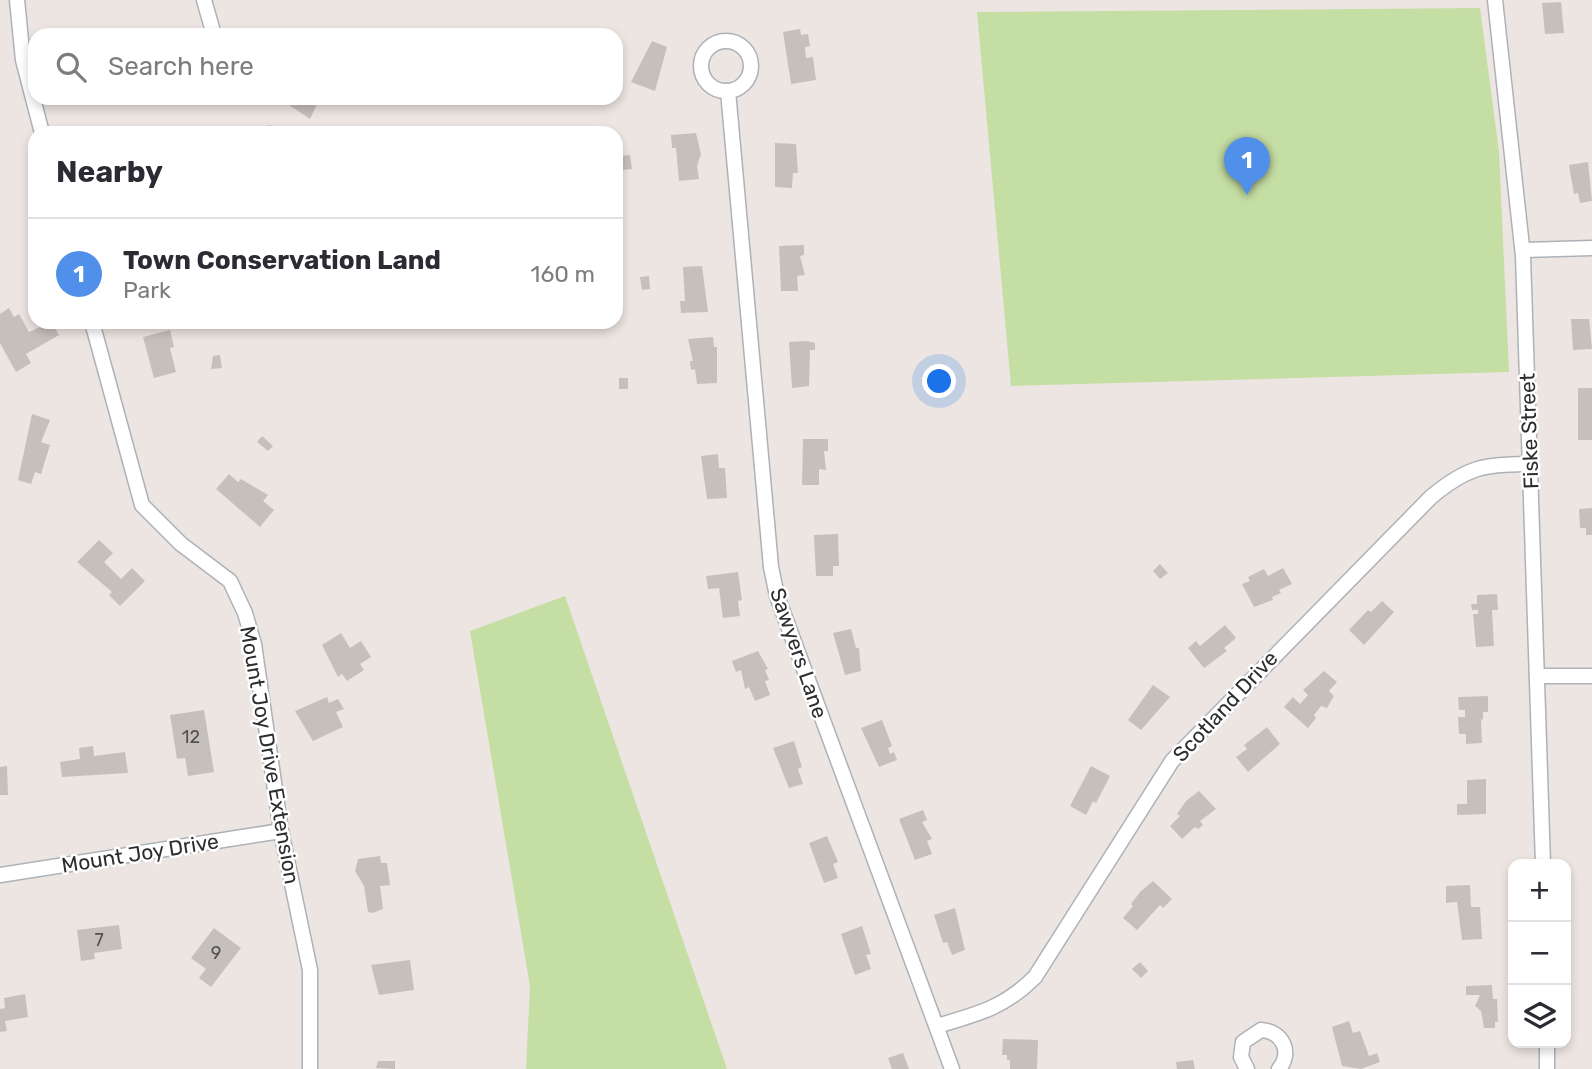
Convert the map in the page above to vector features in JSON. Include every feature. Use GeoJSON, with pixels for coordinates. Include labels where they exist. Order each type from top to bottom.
{"type":"FeatureCollection","features":[{"type":"Feature","properties":{"kind":"street"},"geometry":{"type":"LineString","coordinates":[[17,0],[23,60],[28,79]]}},
{"type":"Feature","properties":{"kind":"street"},"geometry":{"type":"LineString","coordinates":[[204,0],[212,28]]}},
{"type":"Feature","properties":{"kind":"street","name":"Fiske Street"},"geometry":{"type":"LineString","coordinates":[[1494,0],[1501,32],[1523,250],[1543,859]]}},
{"type":"Feature","properties":{"kind":"street","name":"Sawyers Lane"},"geometry":{"type":"LineString","coordinates":[[728,91],[771,567],[777,596],[952,1069]]}},
{"type":"Feature","properties":{"kind":"street"},"geometry":{"type":"LineString","coordinates":[[35,105],[40,126]]}},
{"type":"Feature","properties":{"kind":"street"},"geometry":{"type":"LineString","coordinates":[[1523,250],[1592,248]]}},
{"type":"Feature","properties":{"kind":"street","name":"Mount Joy Drive Extension"},"geometry":{"type":"LineString","coordinates":[[94,329],[142,505],[181,544],[230,581],[245,613],[254,644],[281,831],[310,970],[310,1069]]}},
{"type":"Feature","properties":{"kind":"street","name":"Scotland Drive"},"geometry":{"type":"LineString","coordinates":[[937,1026],[997,1007],[1014,998],[1035,977],[1172,761],[1431,496],[1457,475],[1476,467],[1530,464]]}},
{"type":"Feature","properties":{"kind":"street"},"geometry":{"type":"LineString","coordinates":[[1537,676],[1592,676]]}},
{"type":"Feature","properties":{"kind":"street","name":"Mount Joy Drive"},"geometry":{"type":"LineString","coordinates":[[0,875],[281,831]]}},
{"type":"Feature","properties":{"kind":"street"},"geometry":{"type":"LineString","coordinates":[[1247,1069],[1241,1057],[1243,1042],[1261,1030],[1275,1033],[1284,1045],[1285,1059],[1279,1069]]}},
{"type":"Feature","properties":{"kind":"street"},"geometry":{"type":"LineString","coordinates":[[1547,1048],[1547,1069]]}},
{"type":"Feature","properties":{"kind":"green space"},"geometry":{"type":"Polygon","coordinates":[[[1480,8],[1499,152],[1509,372],[1011,386],[977,12],[1480,8]]]}},
{"type":"Feature","properties":{"kind":"green space"},"geometry":{"type":"Polygon","coordinates":[[[565,596],[727,1069],[526,1069],[530,986],[470,631],[565,596]]]}},
{"type":"Feature","properties":{"kind":"building"},"geometry":{"type":"Polygon","coordinates":[[[1561,2],[1564,33],[1545,34],[1542,3],[1561,2]]]}},
{"type":"Feature","properties":{"kind":"building"},"geometry":{"type":"Polygon","coordinates":[[[800,29],[801,35],[808,34],[810,46],[805,47],[806,58],[813,57],[816,80],[791,84],[783,32],[800,29]]]}},
{"type":"Feature","properties":{"kind":"building"},"geometry":{"type":"Polygon","coordinates":[[[652,41],[667,47],[655,91],[631,82],[652,41]]]}},
{"type":"Feature","properties":{"kind":"building"},"geometry":{"type":"Polygon","coordinates":[[[289,105],[317,105],[310,119],[289,105]]]}},
{"type":"Feature","properties":{"kind":"building"},"geometry":{"type":"Polygon","coordinates":[[[696,133],[701,154],[697,166],[699,179],[679,181],[676,148],[672,148],[671,135],[696,133]]]}},
{"type":"Feature","properties":{"kind":"building"},"geometry":{"type":"Polygon","coordinates":[[[775,143],[796,144],[798,173],[793,173],[792,188],[775,187],[775,143]]]}},
{"type":"Feature","properties":{"kind":"building"},"geometry":{"type":"Polygon","coordinates":[[[630,155],[632,169],[623,170],[623,156],[630,155]]]}},
{"type":"Feature","properties":{"kind":"building"},"geometry":{"type":"Polygon","coordinates":[[[1588,162],[1592,201],[1580,203],[1578,193],[1574,194],[1569,165],[1588,162]]]}},
{"type":"Feature","properties":{"kind":"building"},"geometry":{"type":"Polygon","coordinates":[[[804,245],[804,255],[800,256],[805,275],[797,276],[798,291],[781,291],[779,246],[804,245]]]}},
{"type":"Feature","properties":{"kind":"building"},"geometry":{"type":"Polygon","coordinates":[[[702,266],[708,312],[681,313],[680,301],[685,301],[683,267],[702,266]]]}},
{"type":"Feature","properties":{"kind":"building"},"geometry":{"type":"Polygon","coordinates":[[[649,276],[650,289],[642,290],[640,277],[649,276]]]}},
{"type":"Feature","properties":{"kind":"building"},"geometry":{"type":"Polygon","coordinates":[[[9,308],[14,317],[19,314],[29,332],[36,329],[55,329],[59,335],[26,354],[31,363],[16,372],[0,343],[0,314],[9,308]]]}},
{"type":"Feature","properties":{"kind":"building"},"geometry":{"type":"Polygon","coordinates":[[[1571,319],[1589,319],[1592,349],[1573,350],[1571,319]]]}},
{"type":"Feature","properties":{"kind":"building"},"geometry":{"type":"Polygon","coordinates":[[[170,330],[174,347],[170,348],[176,372],[154,378],[143,337],[170,330]]]}},
{"type":"Feature","properties":{"kind":"building"},"geometry":{"type":"Polygon","coordinates":[[[713,337],[714,347],[717,347],[717,383],[697,384],[695,369],[691,370],[690,361],[693,361],[688,339],[713,337]]]}},
{"type":"Feature","properties":{"kind":"building"},"geometry":{"type":"Polygon","coordinates":[[[789,342],[815,343],[815,350],[810,350],[809,386],[792,388],[789,342]]]}},
{"type":"Feature","properties":{"kind":"building"},"geometry":{"type":"Polygon","coordinates":[[[220,355],[222,368],[211,369],[213,356],[220,355]]]}},
{"type":"Feature","properties":{"kind":"building"},"geometry":{"type":"Polygon","coordinates":[[[619,378],[628,378],[628,389],[619,389],[619,378]]]}},
{"type":"Feature","properties":{"kind":"building"},"geometry":{"type":"Polygon","coordinates":[[[1578,388],[1592,388],[1592,440],[1578,440],[1578,388]]]}},
{"type":"Feature","properties":{"kind":"building"},"geometry":{"type":"Polygon","coordinates":[[[32,414],[50,420],[41,442],[50,445],[41,474],[35,472],[31,484],[18,480],[32,414]]]}},
{"type":"Feature","properties":{"kind":"building"},"geometry":{"type":"Polygon","coordinates":[[[262,436],[273,446],[268,451],[257,442],[262,436]]]}},
{"type":"Feature","properties":{"kind":"building"},"geometry":{"type":"Polygon","coordinates":[[[803,439],[828,439],[828,451],[824,451],[826,470],[819,469],[819,485],[802,485],[803,439]]]}},
{"type":"Feature","properties":{"kind":"building"},"geometry":{"type":"Polygon","coordinates":[[[718,454],[719,468],[725,468],[727,498],[707,499],[701,456],[718,454]]]}},
{"type":"Feature","properties":{"kind":"building"},"geometry":{"type":"Polygon","coordinates":[[[229,474],[238,482],[241,479],[268,495],[263,501],[274,510],[260,527],[216,489],[229,474]]]}},
{"type":"Feature","properties":{"kind":"building"},"geometry":{"type":"Polygon","coordinates":[[[1592,508],[1592,535],[1586,535],[1586,528],[1580,528],[1579,509],[1592,508]]]}},
{"type":"Feature","properties":{"kind":"building"},"geometry":{"type":"Polygon","coordinates":[[[838,534],[839,566],[833,566],[833,576],[816,576],[814,535],[838,534]]]}},
{"type":"Feature","properties":{"kind":"building"},"geometry":{"type":"Polygon","coordinates":[[[99,540],[113,553],[104,562],[121,579],[132,568],[145,581],[120,606],[109,595],[112,592],[77,562],[99,540]]]}},
{"type":"Feature","properties":{"kind":"building"},"geometry":{"type":"Polygon","coordinates":[[[1160,564],[1168,573],[1160,579],[1153,571],[1160,564]]]}},
{"type":"Feature","properties":{"kind":"building"},"geometry":{"type":"Polygon","coordinates":[[[1283,568],[1292,584],[1279,590],[1281,593],[1272,597],[1273,600],[1254,607],[1242,584],[1250,581],[1248,577],[1264,569],[1268,576],[1283,568]]]}},
{"type":"Feature","properties":{"kind":"building"},"geometry":{"type":"Polygon","coordinates":[[[738,572],[742,600],[738,601],[740,616],[723,618],[719,588],[708,589],[706,576],[738,572]]]}},
{"type":"Feature","properties":{"kind":"building"},"geometry":{"type":"Polygon","coordinates":[[[1497,594],[1498,610],[1492,610],[1494,646],[1476,647],[1473,614],[1478,614],[1478,610],[1472,610],[1471,604],[1477,604],[1477,595],[1497,594]]]}},
{"type":"Feature","properties":{"kind":"building"},"geometry":{"type":"Polygon","coordinates":[[[1382,601],[1394,612],[1364,645],[1349,630],[1368,610],[1371,612],[1382,601]]]}},
{"type":"Feature","properties":{"kind":"building"},"geometry":{"type":"Polygon","coordinates":[[[1225,625],[1236,638],[1224,648],[1227,651],[1204,668],[1188,648],[1196,641],[1200,646],[1225,625]]]}},
{"type":"Feature","properties":{"kind":"building"},"geometry":{"type":"Polygon","coordinates":[[[851,629],[856,648],[859,648],[861,671],[845,675],[833,633],[851,629]]]}},
{"type":"Feature","properties":{"kind":"building"},"geometry":{"type":"Polygon","coordinates":[[[341,633],[350,648],[361,641],[371,657],[360,664],[364,670],[347,681],[342,674],[338,677],[322,645],[341,633]]]}},
{"type":"Feature","properties":{"kind":"building"},"geometry":{"type":"Polygon","coordinates":[[[758,651],[768,669],[765,670],[769,680],[765,681],[770,695],[755,701],[749,687],[745,689],[741,670],[736,672],[732,661],[758,651]]]}},
{"type":"Feature","properties":{"kind":"building"},"geometry":{"type":"Polygon","coordinates":[[[1324,671],[1337,682],[1329,691],[1334,696],[1327,708],[1321,706],[1308,728],[1284,707],[1293,697],[1300,704],[1308,695],[1303,690],[1324,671]]]}},
{"type":"Feature","properties":{"kind":"building"},"geometry":{"type":"Polygon","coordinates":[[[1153,685],[1170,697],[1141,730],[1128,720],[1153,685]]]}},
{"type":"Feature","properties":{"kind":"building"},"geometry":{"type":"Polygon","coordinates":[[[1488,696],[1488,712],[1483,712],[1481,720],[1482,743],[1466,744],[1466,734],[1459,734],[1458,717],[1465,717],[1465,710],[1459,710],[1458,697],[1488,696]]]}},
{"type":"Feature","properties":{"kind":"building"},"geometry":{"type":"Polygon","coordinates":[[[327,697],[329,703],[338,699],[344,709],[336,712],[343,727],[313,741],[295,711],[327,697]]]}},
{"type":"Feature","properties":{"kind":"building"},"geometry":{"type":"Polygon","coordinates":[[[204,710],[214,772],[188,776],[185,758],[177,759],[170,715],[204,710]]]}},
{"type":"Feature","properties":{"kind":"building"},"geometry":{"type":"Polygon","coordinates":[[[882,720],[892,746],[888,748],[890,754],[894,752],[897,760],[879,767],[861,728],[882,720]]]}},
{"type":"Feature","properties":{"kind":"building"},"geometry":{"type":"Polygon","coordinates":[[[1267,727],[1280,744],[1248,772],[1236,757],[1247,749],[1244,745],[1267,727]]]}},
{"type":"Feature","properties":{"kind":"building"},"geometry":{"type":"Polygon","coordinates":[[[794,741],[802,767],[798,769],[803,784],[789,788],[773,748],[794,741]]]}},
{"type":"Feature","properties":{"kind":"building"},"geometry":{"type":"Polygon","coordinates":[[[93,746],[94,756],[125,752],[128,773],[62,777],[60,762],[80,759],[79,748],[93,746]]]}},
{"type":"Feature","properties":{"kind":"building"},"geometry":{"type":"Polygon","coordinates":[[[7,766],[8,795],[0,795],[0,767],[7,766]]]}},
{"type":"Feature","properties":{"kind":"building"},"geometry":{"type":"Polygon","coordinates":[[[1091,766],[1110,776],[1096,803],[1093,801],[1086,815],[1070,806],[1091,766]]]}},
{"type":"Feature","properties":{"kind":"building"},"geometry":{"type":"Polygon","coordinates":[[[1486,779],[1486,814],[1457,815],[1457,804],[1467,804],[1467,780],[1486,779]]]}},
{"type":"Feature","properties":{"kind":"building"},"geometry":{"type":"Polygon","coordinates":[[[1199,791],[1216,809],[1200,821],[1203,825],[1198,829],[1195,827],[1182,839],[1170,826],[1180,816],[1177,814],[1186,801],[1199,791]]]}},
{"type":"Feature","properties":{"kind":"building"},"geometry":{"type":"Polygon","coordinates":[[[923,810],[927,820],[922,822],[932,839],[927,841],[932,854],[915,860],[899,819],[923,810]]]}},
{"type":"Feature","properties":{"kind":"building"},"geometry":{"type":"Polygon","coordinates":[[[827,836],[838,862],[833,864],[838,878],[824,883],[809,843],[827,836]]]}},
{"type":"Feature","properties":{"kind":"building"},"geometry":{"type":"Polygon","coordinates":[[[380,856],[381,863],[387,863],[390,885],[380,886],[383,909],[373,913],[368,912],[364,886],[355,871],[358,859],[380,856]]]}},
{"type":"Feature","properties":{"kind":"building"},"geometry":{"type":"Polygon","coordinates":[[[1153,881],[1172,899],[1163,908],[1160,905],[1137,930],[1123,918],[1140,892],[1153,881]]]}},
{"type":"Feature","properties":{"kind":"building"},"geometry":{"type":"Polygon","coordinates":[[[1470,885],[1471,907],[1480,907],[1482,939],[1462,940],[1457,902],[1446,903],[1446,886],[1470,885]]]}},
{"type":"Feature","properties":{"kind":"building"},"geometry":{"type":"Polygon","coordinates":[[[955,908],[965,950],[952,955],[947,942],[943,943],[934,915],[955,908]]]}},
{"type":"Feature","properties":{"kind":"building"},"geometry":{"type":"Polygon","coordinates":[[[119,925],[122,949],[94,953],[95,959],[81,961],[77,930],[119,925]]]}},
{"type":"Feature","properties":{"kind":"building"},"geometry":{"type":"Polygon","coordinates":[[[862,926],[871,954],[866,955],[871,969],[855,975],[841,934],[862,926]]]}},
{"type":"Feature","properties":{"kind":"building"},"geometry":{"type":"Polygon","coordinates":[[[214,928],[241,948],[211,987],[199,978],[206,969],[191,958],[214,928]]]}},
{"type":"Feature","properties":{"kind":"building"},"geometry":{"type":"Polygon","coordinates":[[[410,960],[414,990],[379,995],[371,965],[410,960]]]}},
{"type":"Feature","properties":{"kind":"building"},"geometry":{"type":"Polygon","coordinates":[[[1140,962],[1148,971],[1141,978],[1132,969],[1140,962]]]}},
{"type":"Feature","properties":{"kind":"building"},"geometry":{"type":"Polygon","coordinates":[[[1492,985],[1493,999],[1497,999],[1498,1022],[1495,1022],[1495,1028],[1484,1028],[1481,1011],[1475,1006],[1480,995],[1466,995],[1466,986],[1492,985]]]}},
{"type":"Feature","properties":{"kind":"building"},"geometry":{"type":"Polygon","coordinates":[[[25,994],[28,1017],[5,1021],[7,1031],[0,1032],[0,1009],[5,1008],[4,998],[25,994]]]}},
{"type":"Feature","properties":{"kind":"building"},"geometry":{"type":"Polygon","coordinates":[[[1349,1021],[1353,1033],[1360,1031],[1369,1056],[1377,1053],[1380,1062],[1361,1069],[1342,1066],[1332,1027],[1349,1021]]]}},
{"type":"Feature","properties":{"kind":"building"},"geometry":{"type":"Polygon","coordinates":[[[1003,1039],[1038,1040],[1037,1069],[1010,1069],[1010,1060],[1007,1060],[1007,1055],[1002,1055],[1003,1039]]]}},
{"type":"Feature","properties":{"kind":"building"},"geometry":{"type":"Polygon","coordinates":[[[903,1053],[909,1069],[892,1069],[888,1058],[903,1053]]]}},
{"type":"Feature","properties":{"kind":"building"},"geometry":{"type":"Polygon","coordinates":[[[1193,1060],[1195,1069],[1177,1069],[1176,1062],[1193,1060]]]}},
{"type":"Feature","properties":{"kind":"building"},"geometry":{"type":"Polygon","coordinates":[[[378,1061],[395,1061],[395,1069],[376,1068],[378,1061]]]}},
{"type":"Feature","properties":{"kind":"place","name":"Town Conservation Land"},"geometry":{"type":"Point","coordinates":[1247,195]}}]}
